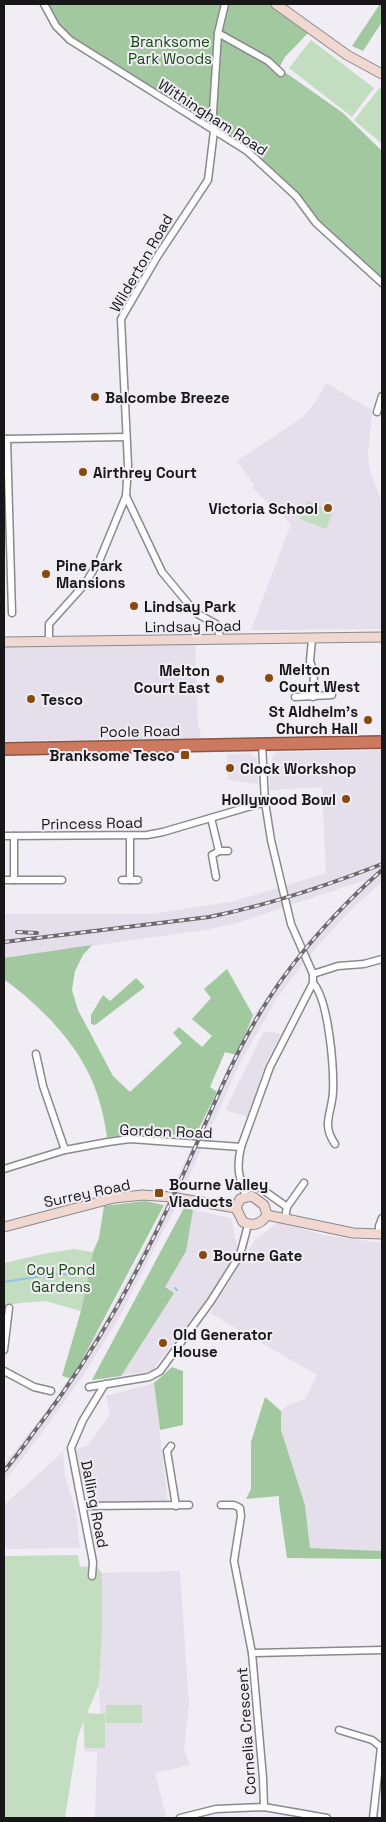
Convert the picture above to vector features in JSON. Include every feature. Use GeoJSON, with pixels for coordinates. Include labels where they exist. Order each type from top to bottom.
{"type":"FeatureCollection","features":[{"type":"Feature","properties":{"kind":"highway","name":"Poole Road"},"geometry":{"type":"LineString","coordinates":[[4,749],[382,742]]}},
{"type":"Feature","properties":{"kind":"street","name":"Withingham Road"},"geometry":{"type":"LineString","coordinates":[[44,4],[56,26],[70,40],[247,151],[263,164],[296,196],[321,228],[382,283]]}},
{"type":"Feature","properties":{"kind":"street","name":"Wilderton Road"},"geometry":{"type":"LineString","coordinates":[[49,641],[49,624],[84,584],[100,559],[126,496],[128,465],[121,320],[157,256],[208,180],[214,131],[213,112],[218,33],[225,4]]}},
{"type":"Feature","properties":{"kind":"street"},"geometry":{"type":"LineString","coordinates":[[276,4],[347,55],[382,74]]}},
{"type":"Feature","properties":{"kind":"street"},"geometry":{"type":"LineString","coordinates":[[218,33],[268,62],[281,73]]}},
{"type":"Feature","properties":{"kind":"street"},"geometry":{"type":"LineString","coordinates":[[377,412],[380,399]]}},
{"type":"Feature","properties":{"kind":"street"},"geometry":{"type":"LineString","coordinates":[[12,612],[5,439],[126,437]]}},
{"type":"Feature","properties":{"kind":"street"},"geometry":{"type":"LineString","coordinates":[[126,496],[162,572],[196,613],[216,624],[220,640]]}},
{"type":"Feature","properties":{"kind":"street","name":"Lindsay Road"},"geometry":{"type":"LineString","coordinates":[[4,642],[382,637]]}},
{"type":"Feature","properties":{"kind":"street"},"geometry":{"type":"LineString","coordinates":[[312,639],[310,661],[314,673],[313,697]]}},
{"type":"Feature","properties":{"kind":"street"},"geometry":{"type":"LineString","coordinates":[[296,697],[332,695]]}},
{"type":"Feature","properties":{"kind":"street"},"geometry":{"type":"LineString","coordinates":[[246,1197],[238,1173],[241,1147],[270,1068],[313,983],[313,974],[291,924],[271,840],[265,802],[264,772],[268,744]]}},
{"type":"Feature","properties":{"kind":"street","name":"Princess Road"},"geometry":{"type":"LineString","coordinates":[[4,836],[130,836],[163,832],[265,802]]}},
{"type":"Feature","properties":{"kind":"street"},"geometry":{"type":"LineString","coordinates":[[212,818],[219,851]]}},
{"type":"Feature","properties":{"kind":"street"},"geometry":{"type":"LineString","coordinates":[[14,836],[14,880]]}},
{"type":"Feature","properties":{"kind":"street"},"geometry":{"type":"LineString","coordinates":[[130,836],[130,880]]}},
{"type":"Feature","properties":{"kind":"street"},"geometry":{"type":"LineString","coordinates":[[216,877],[212,855],[219,851],[228,851]]}},
{"type":"Feature","properties":{"kind":"street"},"geometry":{"type":"LineString","coordinates":[[4,880],[62,880]]}},
{"type":"Feature","properties":{"kind":"street"},"geometry":{"type":"LineString","coordinates":[[122,880],[138,880]]}},
{"type":"Feature","properties":{"kind":"street"},"geometry":{"type":"LineString","coordinates":[[313,974],[338,966],[364,964],[382,959]]}},
{"type":"Feature","properties":{"kind":"street"},"geometry":{"type":"LineString","coordinates":[[313,983],[317,987],[325,1013],[332,1048],[333,1095],[327,1128],[335,1144]]}},
{"type":"Feature","properties":{"kind":"street"},"geometry":{"type":"LineString","coordinates":[[36,1054],[43,1086],[65,1150]]}},
{"type":"Feature","properties":{"kind":"street","name":"Gordon Road"},"geometry":{"type":"LineString","coordinates":[[4,1169],[65,1150],[130,1139],[241,1147]]}},
{"type":"Feature","properties":{"kind":"street"},"geometry":{"type":"LineString","coordinates":[[285,1218],[287,1207],[304,1183]]}},
{"type":"Feature","properties":{"kind":"street"},"geometry":{"type":"LineString","coordinates":[[256,1185],[287,1207]]}},
{"type":"Feature","properties":{"kind":"street","name":"Surrey Road"},"geometry":{"type":"LineString","coordinates":[[4,1227],[114,1198],[143,1195],[171,1197],[236,1208]]}},
{"type":"Feature","properties":{"kind":"street"},"geometry":{"type":"LineString","coordinates":[[252,1196],[258,1199],[266,1208],[267,1215],[260,1224],[248,1225],[240,1218],[236,1208],[240,1199],[252,1196]]}},
{"type":"Feature","properties":{"kind":"street"},"geometry":{"type":"LineString","coordinates":[[267,1215],[353,1234],[381,1234],[379,1226],[382,1218]]}},
{"type":"Feature","properties":{"kind":"street"},"geometry":{"type":"LineString","coordinates":[[89,1387],[155,1375],[160,1371],[211,1302],[240,1255],[248,1225]]}},
{"type":"Feature","properties":{"kind":"street"},"geometry":{"type":"LineString","coordinates":[[4,1350],[10,1308]]}},
{"type":"Feature","properties":{"kind":"street"},"geometry":{"type":"LineString","coordinates":[[4,1371],[34,1387],[51,1392]]}},
{"type":"Feature","properties":{"kind":"street","name":"Dalling Road"},"geometry":{"type":"LineString","coordinates":[[92,1576],[93,1562],[84,1506],[71,1448],[84,1420],[105,1384]]}},
{"type":"Feature","properties":{"kind":"street"},"geometry":{"type":"LineString","coordinates":[[171,1446],[167,1451],[176,1506]]}},
{"type":"Feature","properties":{"kind":"street"},"geometry":{"type":"LineString","coordinates":[[84,1506],[189,1505]]}},
{"type":"Feature","properties":{"kind":"street","name":"Cornelia Crescent"},"geometry":{"type":"LineString","coordinates":[[221,1505],[234,1505],[240,1508],[241,1516],[234,1561],[252,1653],[264,1807]]}},
{"type":"Feature","properties":{"kind":"street","name":"Cornelia Crescent"},"geometry":{"type":"LineString","coordinates":[[252,1653],[382,1650]]}},
{"type":"Feature","properties":{"kind":"street"},"geometry":{"type":"LineString","coordinates":[[339,1730],[372,1740],[381,1747],[373,1818]]}},
{"type":"Feature","properties":{"kind":"street"},"geometry":{"type":"LineString","coordinates":[[180,1818],[216,1809],[264,1807],[324,1818]]}},
{"type":"Feature","properties":{"kind":"shaded area","name":"Victoria School"},"geometry":{"type":"Polygon","coordinates":[[[326,383],[372,410],[368,455],[370,471],[382,503],[382,629],[251,630],[291,524],[252,488],[254,485],[237,461],[303,417],[317,400],[326,383]]]}},
{"type":"Feature","properties":{"kind":"shaded area"},"geometry":{"type":"Polygon","coordinates":[[[195,643],[198,726],[202,738],[4,741],[4,644],[195,643]]]}},
{"type":"Feature","properties":{"kind":"shaded area"},"geometry":{"type":"Polygon","coordinates":[[[382,750],[382,882],[353,908],[323,940],[277,998],[239,1065],[175,1208],[119,1318],[84,1374],[4,1482],[4,1464],[49,1408],[109,1314],[154,1229],[237,1048],[255,1014],[307,942],[365,880],[237,923],[205,930],[4,958],[4,914],[153,914],[235,901],[326,873],[322,787],[270,790],[270,770],[273,756],[277,752],[382,750]]]}},
{"type":"Feature","properties":{"kind":"shaded area"},"geometry":{"type":"Polygon","coordinates":[[[250,753],[257,759],[258,784],[228,780],[227,755],[250,753]]]}},
{"type":"Feature","properties":{"kind":"shaded area"},"geometry":{"type":"Polygon","coordinates":[[[264,1031],[281,1034],[267,1061],[247,1117],[225,1110],[264,1031]]]}},
{"type":"Feature","properties":{"kind":"shaded area"},"geometry":{"type":"Polygon","coordinates":[[[184,1208],[231,1218],[238,1251],[204,1303],[152,1371],[92,1380],[184,1208]]]}},
{"type":"Feature","properties":{"kind":"shaded area"},"geometry":{"type":"Polygon","coordinates":[[[278,1222],[323,1235],[382,1243],[382,1551],[310,1548],[305,1505],[281,1430],[281,1411],[288,1405],[305,1399],[317,1375],[210,1313],[255,1240],[278,1222]]]}},
{"type":"Feature","properties":{"kind":"shaded area"},"geometry":{"type":"Polygon","coordinates":[[[154,1383],[168,1504],[91,1503],[82,1479],[76,1449],[87,1446],[110,1415],[106,1396],[154,1383]]]}},
{"type":"Feature","properties":{"kind":"shaded area"},"geometry":{"type":"Polygon","coordinates":[[[63,1452],[65,1477],[76,1512],[80,1548],[4,1549],[4,1505],[63,1452]]]}},
{"type":"Feature","properties":{"kind":"shaded area"},"geometry":{"type":"Polygon","coordinates":[[[180,1571],[189,1704],[184,1749],[190,1765],[155,1773],[166,1816],[156,1818],[95,1818],[97,1752],[84,1751],[83,1715],[100,1714],[102,1573],[180,1571]]]}},
{"type":"Feature","properties":{"kind":"green space","name":"Branksome Park Woods"},"geometry":{"type":"Polygon","coordinates":[[[44,4],[273,4],[308,33],[285,57],[279,68],[343,113],[382,151],[382,283],[332,239],[296,196],[263,164],[70,40],[44,4]]]}},
{"type":"Feature","properties":{"kind":"green space"},"geometry":{"type":"Polygon","coordinates":[[[380,4],[382,4],[382,22],[363,51],[352,46],[380,4]]]}},
{"type":"Feature","properties":{"kind":"green space"},"geometry":{"type":"Polygon","coordinates":[[[311,40],[374,88],[352,117],[289,68],[311,40]]]}},
{"type":"Feature","properties":{"kind":"green space"},"geometry":{"type":"Polygon","coordinates":[[[382,85],[382,144],[354,120],[382,85]]]}},
{"type":"Feature","properties":{"kind":"green space"},"geometry":{"type":"Polygon","coordinates":[[[307,501],[333,511],[326,529],[300,519],[307,501]]]}},
{"type":"Feature","properties":{"kind":"green space"},"geometry":{"type":"Polygon","coordinates":[[[92,945],[83,955],[75,971],[72,990],[78,1010],[113,1076],[130,1092],[182,1043],[173,1033],[179,1027],[202,1047],[212,1036],[192,1019],[211,998],[204,989],[227,969],[253,1015],[237,1055],[225,1052],[210,1087],[217,1092],[196,1134],[107,1137],[102,1109],[93,1082],[84,1064],[48,1017],[4,979],[4,958],[92,945]]]}},
{"type":"Feature","properties":{"kind":"green space"},"geometry":{"type":"Polygon","coordinates":[[[136,978],[145,987],[95,1025],[91,1024],[91,1015],[103,995],[110,1001],[136,978]]]}},
{"type":"Feature","properties":{"kind":"green space"},"geometry":{"type":"Polygon","coordinates":[[[145,1201],[164,1205],[72,1379],[62,1376],[81,1311],[93,1252],[99,1238],[104,1206],[145,1201]]]}},
{"type":"Feature","properties":{"kind":"green space"},"geometry":{"type":"Polygon","coordinates":[[[184,1208],[193,1210],[186,1251],[165,1287],[174,1293],[121,1376],[92,1380],[184,1208]]]}},
{"type":"Feature","properties":{"kind":"green space","name":"Coy Pond Gardens"},"geometry":{"type":"Polygon","coordinates":[[[74,1249],[93,1252],[81,1311],[45,1301],[4,1306],[4,1263],[74,1249]]]}},
{"type":"Feature","properties":{"kind":"green space"},"geometry":{"type":"Polygon","coordinates":[[[172,1367],[183,1371],[183,1425],[160,1430],[154,1383],[172,1367]]]}},
{"type":"Feature","properties":{"kind":"green space"},"geometry":{"type":"Polygon","coordinates":[[[265,1397],[281,1411],[281,1430],[305,1505],[310,1548],[382,1551],[382,1559],[287,1558],[279,1496],[246,1499],[251,1489],[251,1442],[265,1397]]]}},
{"type":"Feature","properties":{"kind":"green space"},"geometry":{"type":"Polygon","coordinates":[[[78,1555],[80,1567],[96,1566],[102,1573],[102,1630],[99,1685],[87,1713],[105,1714],[105,1748],[85,1748],[84,1720],[78,1736],[65,1818],[4,1818],[4,1556],[78,1555]]]}},
{"type":"Feature","properties":{"kind":"green space"},"geometry":{"type":"Polygon","coordinates":[[[106,1705],[142,1705],[142,1723],[106,1723],[106,1705]]]}},
{"type":"Feature","properties":{"kind":"waterway"},"geometry":{"type":"LineString","coordinates":[[4,1282],[54,1274],[86,1275]]}},
{"type":"Feature","properties":{"kind":"railway"},"geometry":{"type":"LineString","coordinates":[[4,942],[209,917],[297,894],[382,864]]}},
{"type":"Feature","properties":{"kind":"railway"},"geometry":{"type":"LineString","coordinates":[[4,1471],[82,1365],[116,1308],[163,1219],[219,1092],[254,1022],[292,965],[320,931],[382,870]]}},
{"type":"Feature","properties":{"kind":"railway"},"geometry":{"type":"LineString","coordinates":[[17,932],[37,933]]}},
{"type":"Feature","properties":{"kind":"place","name":"Balcombe Breeze"},"geometry":{"type":"Point","coordinates":[95,397]}},
{"type":"Feature","properties":{"kind":"place","name":"Airthrey Court"},"geometry":{"type":"Point","coordinates":[83,472]}},
{"type":"Feature","properties":{"kind":"place","name":"Victoria School"},"geometry":{"type":"Point","coordinates":[328,508]}},
{"type":"Feature","properties":{"kind":"place","name":"Pine Park Mansions"},"geometry":{"type":"Point","coordinates":[46,574]}},
{"type":"Feature","properties":{"kind":"place","name":"Lindsay Park"},"geometry":{"type":"Point","coordinates":[134,606]}},
{"type":"Feature","properties":{"kind":"place","name":"Melton Court West"},"geometry":{"type":"Point","coordinates":[269,678]}},
{"type":"Feature","properties":{"kind":"place","name":"Melton Court East"},"geometry":{"type":"Point","coordinates":[220,679]}},
{"type":"Feature","properties":{"kind":"place","name":"Tesco"},"geometry":{"type":"Point","coordinates":[31,699]}},
{"type":"Feature","properties":{"kind":"place","name":"St Aldhelm's Church Hall"},"geometry":{"type":"Point","coordinates":[368,720]}},
{"type":"Feature","properties":{"kind":"place","name":"Branksome Tesco"},"geometry":{"type":"Point","coordinates":[185,755]}},
{"type":"Feature","properties":{"kind":"place","name":"Clock Workshop"},"geometry":{"type":"Point","coordinates":[230,768]}},
{"type":"Feature","properties":{"kind":"place","name":"Hollywood Bowl"},"geometry":{"type":"Point","coordinates":[346,799]}},
{"type":"Feature","properties":{"kind":"place","name":"Bourne Valley Viaducts"},"geometry":{"type":"Point","coordinates":[159,1193]}},
{"type":"Feature","properties":{"kind":"place","name":"Bourne Gate"},"geometry":{"type":"Point","coordinates":[203,1255]}},
{"type":"Feature","properties":{"kind":"place","name":"Old Generator House"},"geometry":{"type":"Point","coordinates":[163,1343]}}]}
